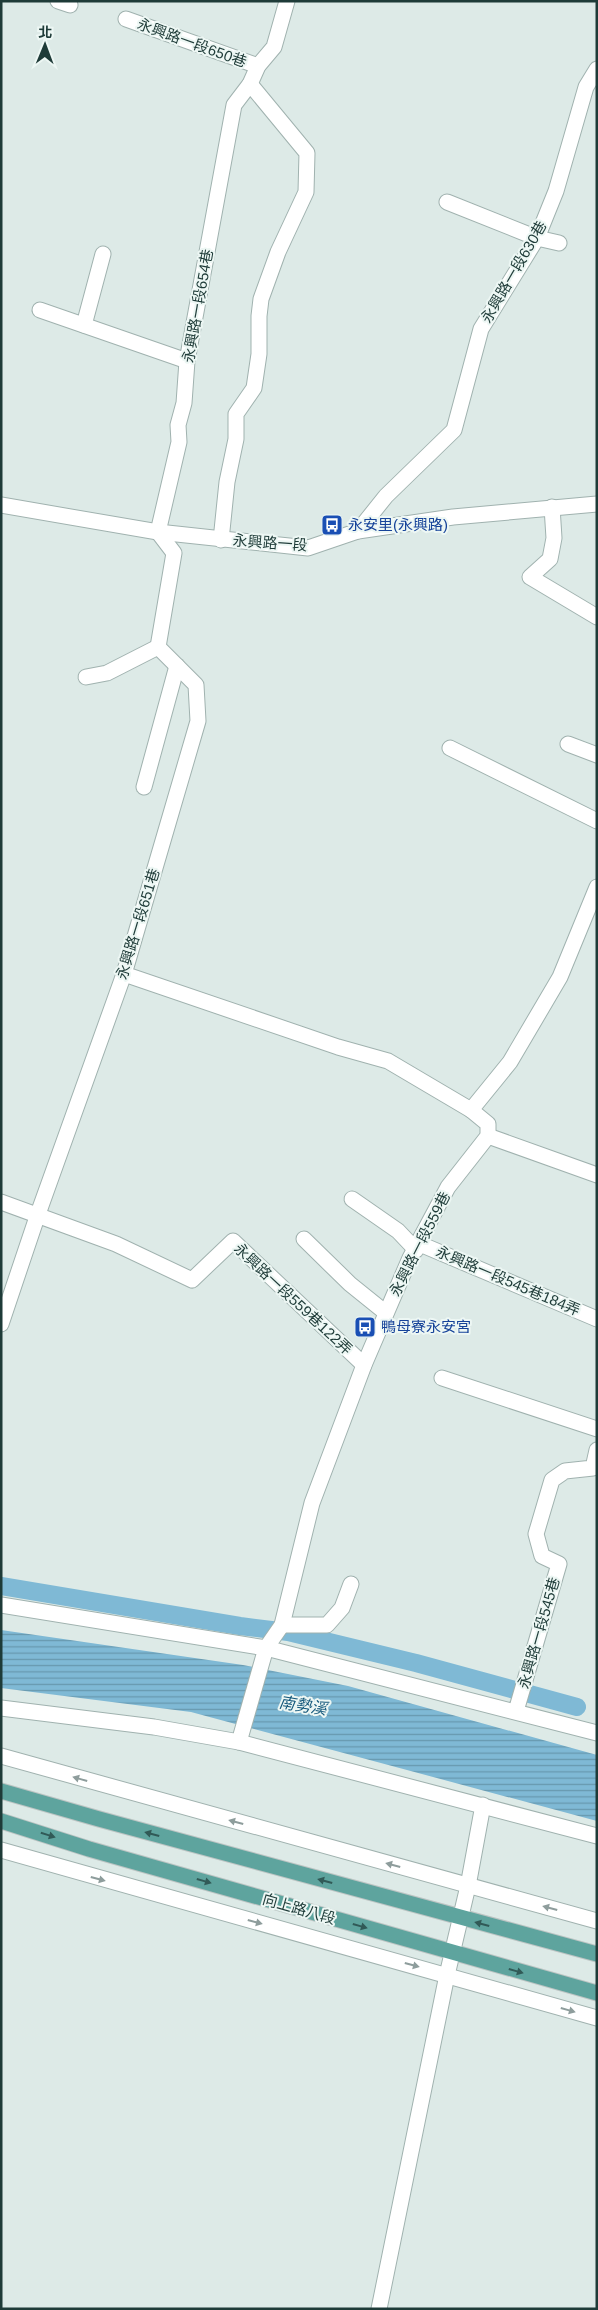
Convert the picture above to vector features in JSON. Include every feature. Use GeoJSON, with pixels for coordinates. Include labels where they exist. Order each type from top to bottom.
{"type":"FeatureCollection","features":[{"type":"Feature","properties":{"kind":"main road"},"geometry":{"type":"LineString","coordinates":[[1,1791],[597,1954]]}},
{"type":"Feature","properties":{"kind":"main road","name":"向上路八段"},"geometry":{"type":"LineString","coordinates":[[1,1821],[452,1953],[597,1993]]}},
{"type":"Feature","properties":{"kind":"street","name":"永興路一段650巷"},"geometry":{"type":"LineString","coordinates":[[221,540],[227,482],[236,439],[236,414],[254,388],[259,354],[261,299],[278,252],[306,192],[307,153],[250,84],[258,66],[274,47],[287,1]]}},
{"type":"Feature","properties":{"kind":"street","name":"永興路一段650巷"},"geometry":{"type":"LineString","coordinates":[[126,19],[258,66]]}},
{"type":"Feature","properties":{"kind":"street","name":"永興路一段630巷"},"geometry":{"type":"LineString","coordinates":[[358,531],[386,496],[454,430],[481,329],[537,238],[556,191],[586,87],[597,69]]}},
{"type":"Feature","properties":{"kind":"street","name":"永興路一段654巷"},"geometry":{"type":"LineString","coordinates":[[158,532],[178,442],[178,425],[184,403],[187,361],[234,105],[250,84]]}},
{"type":"Feature","properties":{"kind":"street"},"geometry":{"type":"LineString","coordinates":[[447,202],[537,238],[559,243]]}},
{"type":"Feature","properties":{"kind":"street"},"geometry":{"type":"LineString","coordinates":[[84,325],[103,254]]}},
{"type":"Feature","properties":{"kind":"street"},"geometry":{"type":"LineString","coordinates":[[40,310],[187,361]]}},
{"type":"Feature","properties":{"kind":"street","name":"永興路一段"},"geometry":{"type":"LineString","coordinates":[[1,505],[158,532],[308,548],[358,531],[453,517],[597,504]]}},
{"type":"Feature","properties":{"kind":"street"},"geometry":{"type":"LineString","coordinates":[[552,507],[554,538],[550,559],[530,577],[597,617]]}},
{"type":"Feature","properties":{"kind":"street"},"geometry":{"type":"LineString","coordinates":[[86,677],[107,673],[158,647],[174,553],[158,532]]}},
{"type":"Feature","properties":{"kind":"street","name":"永興路一段651巷"},"geometry":{"type":"LineString","coordinates":[[1,1324],[38,1214],[124,974],[198,721],[196,686],[158,647]]}},
{"type":"Feature","properties":{"kind":"street"},"geometry":{"type":"LineString","coordinates":[[144,787],[177,666]]}},
{"type":"Feature","properties":{"kind":"street"},"geometry":{"type":"LineString","coordinates":[[568,744],[597,755]]}},
{"type":"Feature","properties":{"kind":"street"},"geometry":{"type":"LineString","coordinates":[[450,748],[597,821]]}},
{"type":"Feature","properties":{"kind":"street"},"geometry":{"type":"LineString","coordinates":[[471,1110],[510,1062],[560,978],[597,887]]}},
{"type":"Feature","properties":{"kind":"street"},"geometry":{"type":"LineString","coordinates":[[124,974],[338,1047],[388,1061],[471,1110],[488,1124],[488,1136],[597,1175]]}},
{"type":"Feature","properties":{"kind":"street","name":"永興路一段559巷"},"geometry":{"type":"LineString","coordinates":[[241,1735],[264,1655],[282,1625],[312,1503],[364,1365],[386,1313],[448,1187],[488,1136]]}},
{"type":"Feature","properties":{"kind":"street"},"geometry":{"type":"LineString","coordinates":[[352,1199],[418,1247]]}},
{"type":"Feature","properties":{"kind":"street"},"geometry":{"type":"LineString","coordinates":[[1,1202],[38,1214]]}},
{"type":"Feature","properties":{"kind":"street","name":"永興路一段559巷122弄"},"geometry":{"type":"LineString","coordinates":[[38,1214],[116,1244],[192,1280],[233,1241],[364,1365]]}},
{"type":"Feature","properties":{"kind":"street"},"geometry":{"type":"LineString","coordinates":[[304,1240],[350,1284],[386,1313]]}},
{"type":"Feature","properties":{"kind":"street","name":"永興路一段545巷184弄"},"geometry":{"type":"LineString","coordinates":[[418,1247],[597,1319]]}},
{"type":"Feature","properties":{"kind":"street"},"geometry":{"type":"LineString","coordinates":[[442,1378],[597,1429]]}},
{"type":"Feature","properties":{"kind":"street","name":"永興路一段545巷"},"geometry":{"type":"LineString","coordinates":[[516,1711],[559,1564],[542,1556],[536,1534],[552,1480],[565,1471],[593,1468],[597,1450]]}},
{"type":"Feature","properties":{"kind":"street"},"geometry":{"type":"LineString","coordinates":[[282,1625],[327,1625],[342,1608],[351,1584]]}},
{"type":"Feature","properties":{"kind":"street"},"geometry":{"type":"LineString","coordinates":[[1,1605],[264,1655],[516,1711],[597,1733]]}},
{"type":"Feature","properties":{"kind":"street"},"geometry":{"type":"LineString","coordinates":[[1,1708],[154,1727],[241,1735],[597,1836]]}},
{"type":"Feature","properties":{"kind":"street"},"geometry":{"type":"LineString","coordinates":[[1,1756],[597,1921]]}},
{"type":"Feature","properties":{"kind":"street"},"geometry":{"type":"LineString","coordinates":[[378,2309],[447,1974],[462,1918],[483,1805]]}},
{"type":"Feature","properties":{"kind":"street"},"geometry":{"type":"LineString","coordinates":[[1,1850],[447,1974],[597,2018]]}},
{"type":"Feature","properties":{"kind":"water","name":"南勢溪"},"geometry":{"type":"Polygon","coordinates":[[[1,1630],[243,1665],[348,1686],[597,1755],[597,1821],[191,1712],[1,1688],[1,1630]]]}},
{"type":"Feature","properties":{"kind":"waterway"},"geometry":{"type":"LineString","coordinates":[[1,1586],[240,1626],[288,1632],[416,1663],[577,1707]]}},
{"type":"Feature","properties":{"kind":"place","name":"永安里(永興路)"},"geometry":{"type":"Point","coordinates":[332,525]}},
{"type":"Feature","properties":{"kind":"place","name":"鴨母寮永安宮"},"geometry":{"type":"Point","coordinates":[365,1327]}}]}
